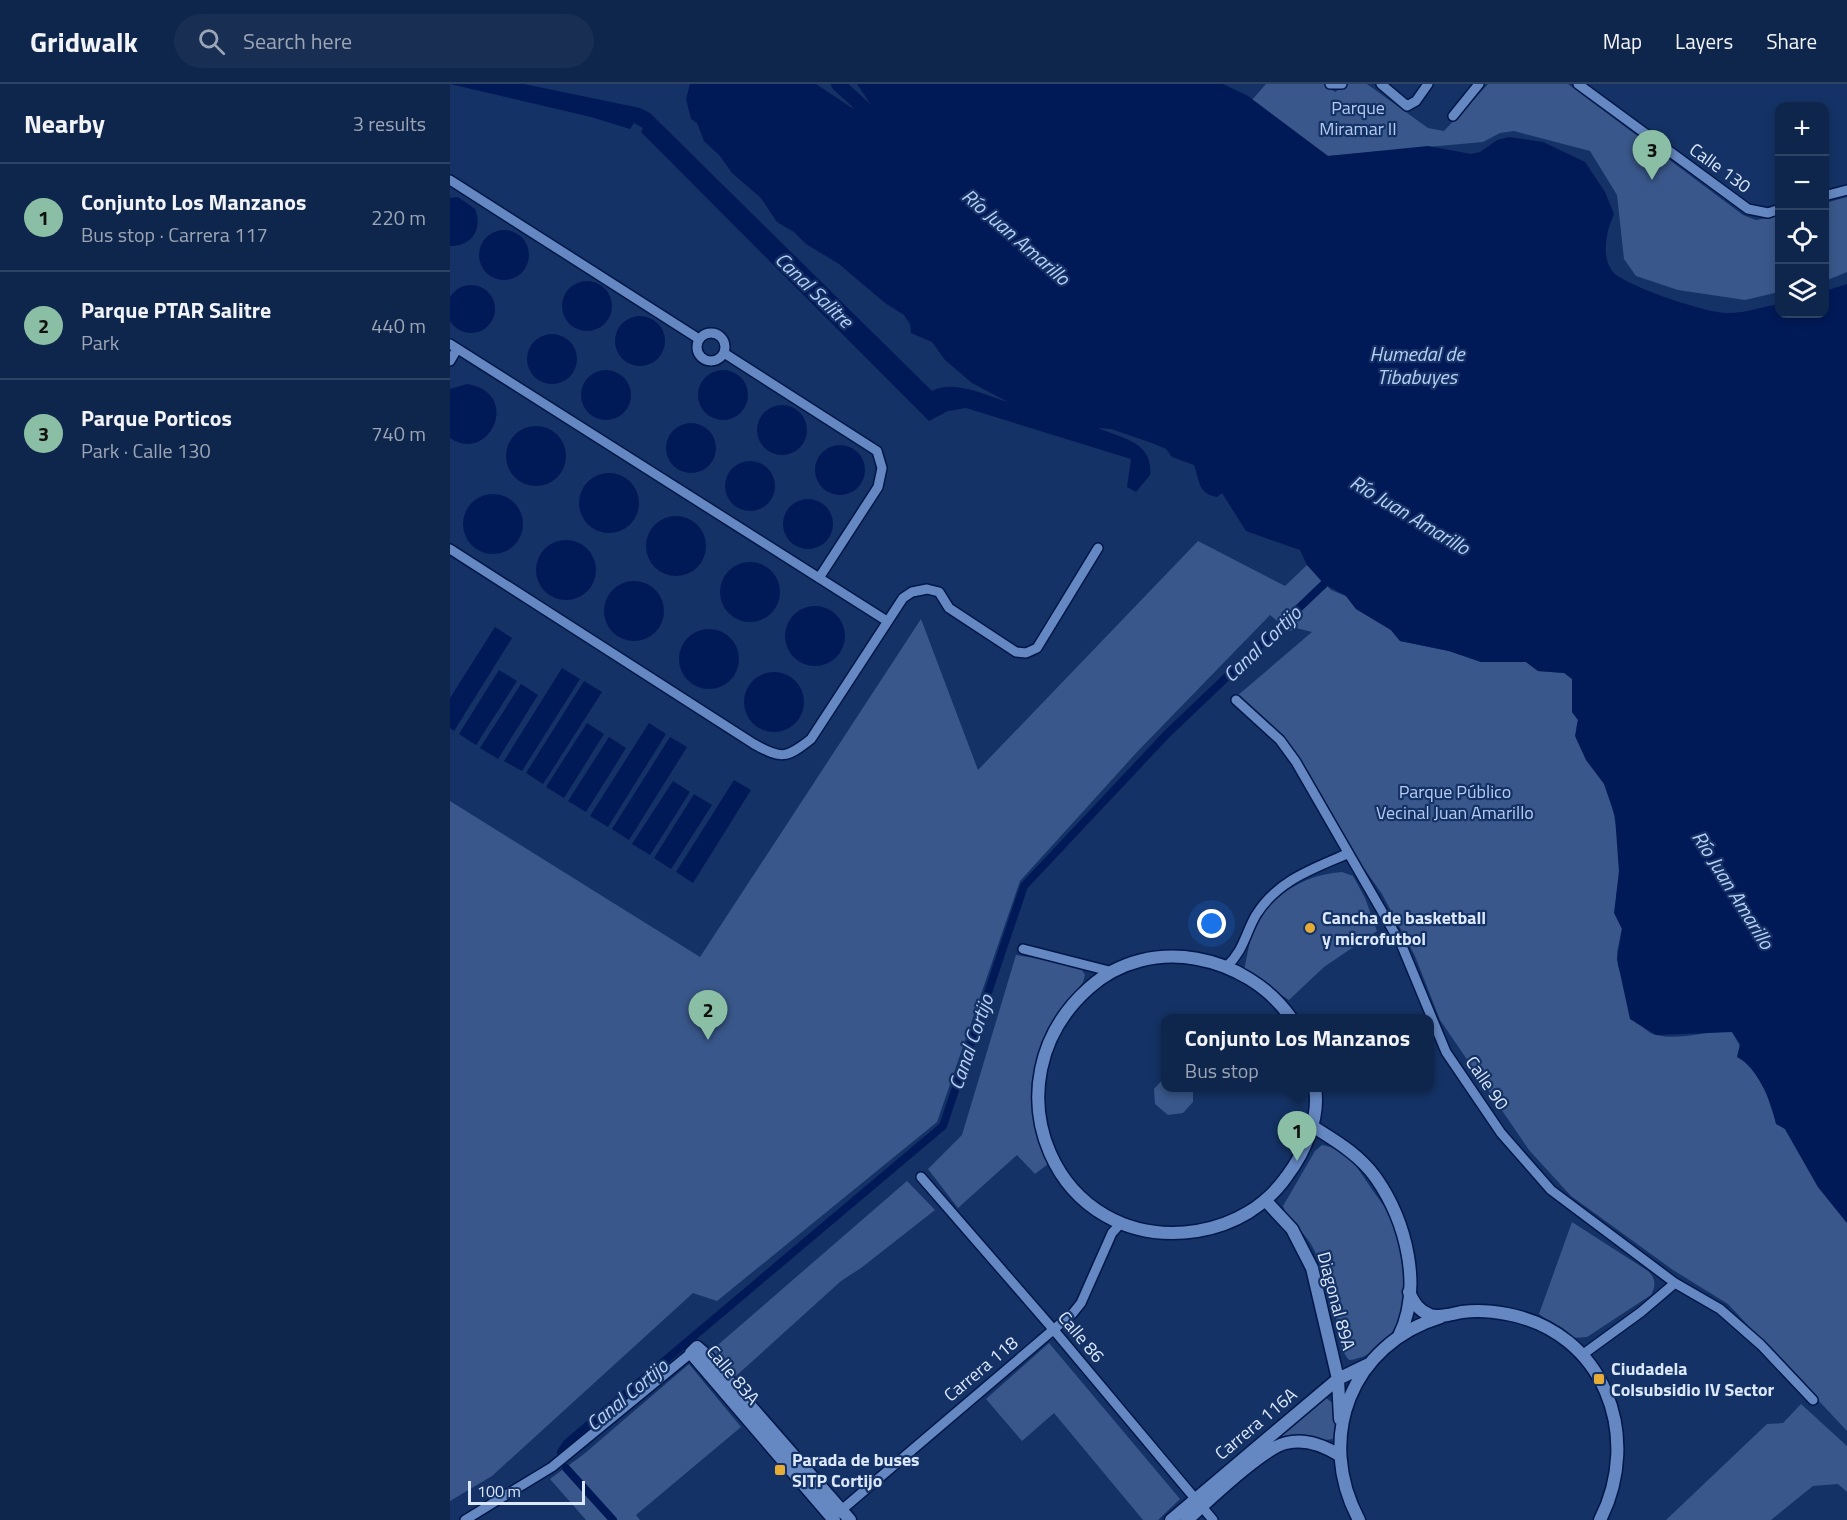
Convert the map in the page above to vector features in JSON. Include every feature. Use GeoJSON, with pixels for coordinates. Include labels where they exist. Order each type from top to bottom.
{"type":"FeatureCollection","features":[{"type":"Feature","properties":{"kind":"street"},"geometry":{"type":"LineString","coordinates":[[1330,84],[1342,84]]}},
{"type":"Feature","properties":{"kind":"street"},"geometry":{"type":"LineString","coordinates":[[1382,84],[1397,100],[1410,106],[1428,84]]}},
{"type":"Feature","properties":{"kind":"street"},"geometry":{"type":"LineString","coordinates":[[1453,116],[1479,84]]}},
{"type":"Feature","properties":{"kind":"street","name":"Calle 130"},"geometry":{"type":"LineString","coordinates":[[1578,84],[1748,209],[1757,213],[1775,210]]}},
{"type":"Feature","properties":{"kind":"street"},"geometry":{"type":"LineString","coordinates":[[450,180],[699,339]]}},
{"type":"Feature","properties":{"kind":"street"},"geometry":{"type":"LineString","coordinates":[[1829,195],[1847,190]]}},
{"type":"Feature","properties":{"kind":"street"},"geometry":{"type":"LineString","coordinates":[[708,333],[718,334],[724,342],[724,352],[717,360],[706,360],[697,349],[699,339],[708,333]]}},
{"type":"Feature","properties":{"kind":"street"},"geometry":{"type":"LineString","coordinates":[[450,361],[453,347],[887,621]]}},
{"type":"Feature","properties":{"kind":"street"},"geometry":{"type":"LineString","coordinates":[[724,352],[877,451],[882,468],[878,487],[819,578]]}},
{"type":"Feature","properties":{"kind":"street"},"geometry":{"type":"LineString","coordinates":[[450,549],[754,744],[783,756],[793,754],[811,739],[887,621],[903,598],[912,592],[927,588],[935,590],[942,594],[949,608],[1016,652],[1026,653],[1037,648],[1098,548]]}},
{"type":"Feature","properties":{"kind":"street","name":"Calle 90"},"geometry":{"type":"LineString","coordinates":[[1236,700],[1280,740],[1296,762],[1402,946],[1430,1014]]}},
{"type":"Feature","properties":{"kind":"street"},"geometry":{"type":"LineString","coordinates":[[1227,966],[1239,955],[1255,917],[1270,896],[1300,874],[1347,854]]}},
{"type":"Feature","properties":{"kind":"street"},"geometry":{"type":"LineString","coordinates":[[1023,949],[1113,972]]}},
{"type":"Feature","properties":{"kind":"street"},"geometry":{"type":"LineString","coordinates":[[1289,1014],[1281,1003],[1256,981],[1227,966],[1198,958],[1169,957],[1140,961],[1113,972],[1092,984],[1060,1019],[1047,1044],[1039,1071],[1037,1102],[1042,1132],[1059,1170],[1071,1187],[1094,1208],[1121,1223],[1151,1232],[1191,1232],[1212,1229],[1240,1218],[1266,1201],[1294,1168],[1312,1126],[1315,1092]]}},
{"type":"Feature","properties":{"kind":"street","name":"Calle 90"},"geometry":{"type":"LineString","coordinates":[[1434,1023],[1446,1052],[1502,1133],[1551,1190],[1675,1282],[1720,1309],[1761,1345],[1814,1400]]}},
{"type":"Feature","properties":{"kind":"street"},"geometry":{"type":"LineString","coordinates":[[1312,1126],[1347,1148],[1376,1177],[1396,1213],[1407,1252],[1409,1292],[1407,1315],[1399,1336]]}},
{"type":"Feature","properties":{"kind":"street","name":"Calle 86"},"geometry":{"type":"LineString","coordinates":[[921,1177],[1053,1329],[1213,1520]]}},
{"type":"Feature","properties":{"kind":"street","name":"Diagonal 89A"},"geometry":{"type":"LineString","coordinates":[[1266,1201],[1292,1229],[1304,1250],[1314,1277],[1338,1379],[1339,1455],[1343,1483],[1359,1520]]}},
{"type":"Feature","properties":{"kind":"street","name":"Carrera 118"},"geometry":{"type":"LineString","coordinates":[[836,1516],[1081,1303],[1112,1233],[1121,1223]]}},
{"type":"Feature","properties":{"kind":"street"},"geometry":{"type":"LineString","coordinates":[[1582,1356],[1641,1312],[1675,1282]]}},
{"type":"Feature","properties":{"kind":"street"},"geometry":{"type":"LineString","coordinates":[[1409,1292],[1421,1310],[1442,1317]]}},
{"type":"Feature","properties":{"kind":"street"},"geometry":{"type":"LineString","coordinates":[[1369,1364],[1399,1336],[1412,1328],[1463,1312],[1507,1314],[1548,1329],[1582,1356],[1606,1392],[1618,1435],[1617,1471],[1611,1497],[1600,1520]]}},
{"type":"Feature","properties":{"kind":"street"},"geometry":{"type":"LineString","coordinates":[[465,1520],[552,1467],[691,1353]]}},
{"type":"Feature","properties":{"kind":"street","name":"Calle 83A"},"geometry":{"type":"LineString","coordinates":[[691,1353],[836,1516],[850,1520]]}},
{"type":"Feature","properties":{"kind":"street","name":"Diagonal 89A"},"geometry":{"type":"LineString","coordinates":[[1340,1431],[1353,1389],[1369,1364]]}},
{"type":"Feature","properties":{"kind":"street","name":"Carrera 116A"},"geometry":{"type":"LineString","coordinates":[[1187,1520],[1198,1503],[1338,1379],[1369,1364]]}},
{"type":"Feature","properties":{"kind":"street"},"geometry":{"type":"LineString","coordinates":[[1338,1379],[1346,1387],[1353,1389]]}},
{"type":"Feature","properties":{"kind":"street","name":"Carrera 116A"},"geometry":{"type":"LineString","coordinates":[[1171,1520],[1198,1503],[1275,1446],[1298,1441],[1313,1443],[1339,1455]]}},
{"type":"Feature","properties":{"kind":"green space","name":"Parque Miramar II"},"geometry":{"type":"Polygon","coordinates":[[[1266,84],[1324,84],[1335,92],[1347,84],[1367,84],[1428,128],[1444,131],[1488,84],[1568,84],[1743,215],[1756,220],[1775,217],[1775,293],[1745,300],[1678,290],[1636,276],[1624,259],[1617,195],[1590,151],[1514,131],[1500,133],[1483,142],[1328,156],[1251,101],[1266,84]]]}},
{"type":"Feature","properties":{"kind":"green space"},"geometry":{"type":"Polygon","coordinates":[[[1847,197],[1847,272],[1829,279],[1829,210],[1829,202],[1847,197]]]}},
{"type":"Feature","properties":{"kind":"green space","name":"Parque Público Vecinal Juan Amarillo"},"geometry":{"type":"Polygon","coordinates":[[[1198,541],[1285,586],[1307,565],[1331,590],[1346,596],[1356,609],[1391,630],[1400,641],[1449,651],[1481,662],[1526,662],[1538,671],[1565,673],[1572,679],[1572,712],[1578,720],[1577,738],[1605,785],[1614,816],[1619,860],[1616,907],[1622,928],[1617,952],[1618,966],[1636,1023],[1653,1034],[1665,1037],[1732,1032],[1766,1092],[1776,1123],[1785,1129],[1818,1187],[1847,1223],[1847,1431],[1728,1304],[1673,1270],[1571,1196],[1529,1150],[1440,1020],[1415,956],[1382,894],[1356,857],[1286,743],[1237,696],[1312,632],[1296,628],[1290,631],[1270,615],[1137,752],[1020,881],[937,1122],[717,1301],[693,1293],[492,1476],[450,1501],[450,801],[700,957],[921,619],[978,770],[1198,541]]]}},
{"type":"Feature","properties":{"kind":"green space"},"geometry":{"type":"Polygon","coordinates":[[[1342,872],[1353,876],[1365,898],[1377,931],[1324,967],[1289,1000],[1244,971],[1254,929],[1269,906],[1290,888],[1302,882],[1342,872]]]}},
{"type":"Feature","properties":{"kind":"green space"},"geometry":{"type":"Polygon","coordinates":[[[1016,955],[1059,962],[1082,970],[1085,975],[1083,982],[1052,1027],[1042,1047],[1036,1068],[1033,1089],[1034,1111],[1048,1164],[1035,1174],[1017,1155],[958,1208],[928,1169],[962,1135],[1016,955]]]}},
{"type":"Feature","properties":{"kind":"green space"},"geometry":{"type":"Polygon","coordinates":[[[1161,1081],[1161,1092],[1193,1092],[1193,1102],[1183,1113],[1168,1115],[1155,1104],[1154,1089],[1161,1081]]]}},
{"type":"Feature","properties":{"kind":"green space"},"geometry":{"type":"Polygon","coordinates":[[[1322,1145],[1344,1154],[1360,1171],[1390,1216],[1402,1258],[1404,1290],[1403,1305],[1398,1320],[1391,1333],[1374,1351],[1349,1360],[1342,1347],[1334,1309],[1314,1251],[1308,1239],[1288,1216],[1283,1206],[1315,1151],[1322,1145]]]}},
{"type":"Feature","properties":{"kind":"green space"},"geometry":{"type":"Polygon","coordinates":[[[907,1181],[935,1210],[841,1281],[736,1376],[712,1350],[907,1181]]]}},
{"type":"Feature","properties":{"kind":"green space"},"geometry":{"type":"Polygon","coordinates":[[[1572,1222],[1648,1271],[1653,1276],[1654,1282],[1651,1295],[1587,1337],[1573,1338],[1539,1314],[1572,1222]]]}},
{"type":"Feature","properties":{"kind":"green space"},"geometry":{"type":"Polygon","coordinates":[[[1049,1343],[1180,1499],[1158,1520],[1143,1520],[1054,1413],[1022,1441],[986,1399],[1049,1343]]]}},
{"type":"Feature","properties":{"kind":"green space"},"geometry":{"type":"Polygon","coordinates":[[[689,1364],[741,1427],[636,1515],[640,1520],[586,1520],[550,1479],[584,1454],[689,1364]]]}},
{"type":"Feature","properties":{"kind":"green space"},"geometry":{"type":"Polygon","coordinates":[[[1325,1397],[1335,1405],[1336,1438],[1321,1440],[1292,1436],[1277,1440],[1275,1436],[1325,1397]]]}},
{"type":"Feature","properties":{"kind":"green space"},"geometry":{"type":"Polygon","coordinates":[[[1801,1404],[1847,1446],[1847,1492],[1838,1484],[1813,1486],[1771,1520],[1666,1520],[1767,1424],[1783,1423],[1801,1404]]]}},
{"type":"Feature","properties":{"kind":"water","name":"Humedal de Tibabuyes"},"geometry":{"type":"Polygon","coordinates":[[[450,84],[524,84],[640,108],[650,113],[932,391],[960,387],[1008,402],[972,383],[945,360],[932,342],[911,333],[910,324],[904,315],[885,303],[839,264],[806,244],[794,232],[777,222],[761,198],[732,173],[720,156],[704,141],[697,123],[691,119],[686,99],[690,84],[816,84],[852,108],[871,105],[857,84],[1223,84],[1248,96],[1328,156],[1428,146],[1471,154],[1480,152],[1497,140],[1509,137],[1543,142],[1585,162],[1605,192],[1614,214],[1606,243],[1607,259],[1613,272],[1634,285],[1684,304],[1725,313],[1775,305],[1775,318],[1829,318],[1829,290],[1847,284],[1847,1223],[1818,1187],[1785,1129],[1776,1124],[1771,1106],[1757,1077],[1737,1057],[1740,1044],[1732,1032],[1656,1035],[1630,1019],[1617,959],[1622,929],[1614,913],[1619,872],[1615,816],[1604,784],[1586,760],[1575,736],[1578,720],[1572,712],[1572,679],[1564,673],[1538,671],[1526,662],[1481,662],[1449,651],[1400,641],[1391,630],[1356,609],[1346,596],[1324,584],[1307,565],[1300,550],[1246,531],[1222,493],[1217,497],[1206,493],[1194,465],[1172,457],[1166,449],[1152,443],[1111,429],[1098,428],[1134,443],[1147,455],[1150,475],[1136,492],[1127,487],[1131,459],[966,408],[948,411],[929,421],[641,132],[643,128],[634,123],[630,129],[591,117],[450,84]]]}},
{"type":"Feature","properties":{"kind":"water"},"geometry":{"type":"Polygon","coordinates":[[[458,197],[475,209],[478,223],[470,240],[450,246],[450,198],[458,197]]]}},
{"type":"Feature","properties":{"kind":"water"},"geometry":{"type":"Polygon","coordinates":[[[504,230],[513,232],[524,241],[529,255],[527,264],[518,275],[504,280],[495,278],[484,269],[479,255],[481,246],[490,235],[504,230]]]}},
{"type":"Feature","properties":{"kind":"water"},"geometry":{"type":"Polygon","coordinates":[[[587,281],[596,283],[607,292],[612,306],[610,315],[601,326],[587,331],[578,329],[567,320],[562,306],[564,297],[573,286],[587,281]]]}},
{"type":"Feature","properties":{"kind":"water"},"geometry":{"type":"Polygon","coordinates":[[[471,285],[488,292],[495,309],[488,326],[471,333],[454,326],[447,309],[454,292],[471,285]]]}},
{"type":"Feature","properties":{"kind":"water"},"geometry":{"type":"Polygon","coordinates":[[[640,316],[649,318],[660,327],[665,341],[663,350],[654,361],[640,366],[631,364],[620,355],[615,341],[617,332],[626,321],[640,316]]]}},
{"type":"Feature","properties":{"kind":"water"},"geometry":{"type":"Polygon","coordinates":[[[552,334],[561,336],[572,345],[577,359],[575,368],[566,379],[552,384],[543,382],[532,373],[527,359],[529,350],[538,339],[552,334]]]}},
{"type":"Feature","properties":{"kind":"water"},"geometry":{"type":"Polygon","coordinates":[[[606,370],[615,372],[626,381],[631,395],[629,404],[620,415],[606,420],[597,418],[586,409],[581,395],[583,386],[592,375],[606,370]]]}},
{"type":"Feature","properties":{"kind":"water"},"geometry":{"type":"Polygon","coordinates":[[[723,370],[737,374],[744,381],[748,395],[744,409],[737,416],[723,420],[709,416],[702,409],[698,395],[702,381],[709,374],[723,370]]]}},
{"type":"Feature","properties":{"kind":"water"},"geometry":{"type":"Polygon","coordinates":[[[467,384],[484,390],[493,400],[497,412],[494,424],[487,435],[477,442],[464,444],[450,438],[450,389],[467,384]]]}},
{"type":"Feature","properties":{"kind":"water"},"geometry":{"type":"Polygon","coordinates":[[[782,405],[796,409],[803,416],[807,430],[803,444],[796,451],[782,455],[768,451],[761,444],[757,430],[761,416],[768,409],[782,405]]]}},
{"type":"Feature","properties":{"kind":"water"},"geometry":{"type":"Polygon","coordinates":[[[691,423],[705,427],[712,434],[716,448],[712,462],[705,469],[691,473],[677,469],[670,462],[666,448],[670,434],[677,427],[691,423]]]}},
{"type":"Feature","properties":{"kind":"water"},"geometry":{"type":"Polygon","coordinates":[[[536,426],[557,435],[566,456],[557,477],[536,486],[515,477],[506,456],[515,435],[536,426]]]}},
{"type":"Feature","properties":{"kind":"water"},"geometry":{"type":"Polygon","coordinates":[[[840,445],[854,449],[861,456],[865,470],[861,484],[854,491],[840,495],[826,491],[819,484],[815,470],[819,456],[826,449],[840,445]]]}},
{"type":"Feature","properties":{"kind":"water"},"geometry":{"type":"Polygon","coordinates":[[[750,461],[764,465],[771,472],[775,486],[771,500],[764,507],[750,511],[736,507],[729,500],[725,486],[729,472],[736,465],[750,461]]]}},
{"type":"Feature","properties":{"kind":"water"},"geometry":{"type":"Polygon","coordinates":[[[609,473],[630,482],[639,503],[630,524],[609,533],[588,524],[579,503],[588,482],[609,473]]]}},
{"type":"Feature","properties":{"kind":"water"},"geometry":{"type":"Polygon","coordinates":[[[493,494],[514,503],[523,524],[514,545],[493,554],[472,545],[463,524],[472,503],[493,494]]]}},
{"type":"Feature","properties":{"kind":"water"},"geometry":{"type":"Polygon","coordinates":[[[808,499],[822,503],[829,510],[833,524],[829,538],[822,545],[808,549],[794,545],[787,538],[783,524],[787,510],[794,503],[808,499]]]}},
{"type":"Feature","properties":{"kind":"water"},"geometry":{"type":"Polygon","coordinates":[[[676,516],[697,525],[706,546],[697,567],[676,576],[655,567],[646,546],[655,525],[676,516]]]}},
{"type":"Feature","properties":{"kind":"water"},"geometry":{"type":"Polygon","coordinates":[[[566,540],[587,549],[596,570],[587,591],[566,600],[545,591],[536,570],[545,549],[566,540]]]}},
{"type":"Feature","properties":{"kind":"water"},"geometry":{"type":"Polygon","coordinates":[[[750,562],[771,571],[780,592],[771,613],[750,622],[729,613],[720,592],[729,571],[750,562]]]}},
{"type":"Feature","properties":{"kind":"water"},"geometry":{"type":"Polygon","coordinates":[[[634,581],[655,590],[664,611],[655,632],[634,641],[613,632],[604,611],[613,590],[634,581]]]}},
{"type":"Feature","properties":{"kind":"water"},"geometry":{"type":"Polygon","coordinates":[[[815,606],[836,615],[845,636],[836,657],[815,666],[794,657],[785,636],[794,615],[815,606]]]}},
{"type":"Feature","properties":{"kind":"water"},"geometry":{"type":"Polygon","coordinates":[[[495,627],[512,638],[454,731],[450,728],[450,698],[495,627]]]}},
{"type":"Feature","properties":{"kind":"water"},"geometry":{"type":"Polygon","coordinates":[[[709,629],[730,638],[739,659],[730,680],[709,689],[688,680],[679,659],[688,638],[709,629]]]}},
{"type":"Feature","properties":{"kind":"water"},"geometry":{"type":"Polygon","coordinates":[[[562,668],[580,679],[522,771],[504,761],[562,668]]]}},
{"type":"Feature","properties":{"kind":"water"},"geometry":{"type":"Polygon","coordinates":[[[499,670],[517,681],[476,745],[459,734],[499,670]]]}},
{"type":"Feature","properties":{"kind":"water"},"geometry":{"type":"Polygon","coordinates":[[[774,672],[795,681],[804,702],[795,723],[774,732],[753,723],[744,702],[753,681],[774,672]]]}},
{"type":"Feature","properties":{"kind":"water"},"geometry":{"type":"Polygon","coordinates":[[[584,681],[602,692],[543,784],[526,773],[584,681]]]}},
{"type":"Feature","properties":{"kind":"water"},"geometry":{"type":"Polygon","coordinates":[[[521,684],[538,695],[498,759],[480,748],[521,684]]]}},
{"type":"Feature","properties":{"kind":"water"},"geometry":{"type":"Polygon","coordinates":[[[587,723],[604,734],[564,798],[546,787],[587,723]]]}},
{"type":"Feature","properties":{"kind":"water"},"geometry":{"type":"Polygon","coordinates":[[[649,723],[666,734],[608,827],[590,816],[649,723]]]}},
{"type":"Feature","properties":{"kind":"water"},"geometry":{"type":"Polygon","coordinates":[[[609,737],[626,748],[586,812],[568,801],[609,737]]]}},
{"type":"Feature","properties":{"kind":"water"},"geometry":{"type":"Polygon","coordinates":[[[670,737],[687,747],[629,840],[612,829],[670,737]]]}},
{"type":"Feature","properties":{"kind":"water"},"geometry":{"type":"Polygon","coordinates":[[[734,780],[751,790],[693,883],[676,872],[734,780]]]}},
{"type":"Feature","properties":{"kind":"water"},"geometry":{"type":"Polygon","coordinates":[[[673,781],[690,792],[650,855],[632,844],[673,781]]]}},
{"type":"Feature","properties":{"kind":"water"},"geometry":{"type":"Polygon","coordinates":[[[694,794],[712,805],[671,869],[654,858],[694,794]]]}},
{"type":"Feature","properties":{"kind":"waterway","name":"Río Juan Amarillo"},"geometry":{"type":"LineString","coordinates":[[838,84],[874,117]]}},
{"type":"Feature","properties":{"kind":"waterway","name":"Canal Cortijo"},"geometry":{"type":"LineString","coordinates":[[561,1452],[567,1443],[943,1126],[1024,886],[1167,734],[1324,584]]}},
{"type":"Feature","properties":{"kind":"waterway","name":"Canal Cortijo"},"geometry":{"type":"LineString","coordinates":[[566,1468],[613,1520]]}},
{"type":"Feature","properties":{"kind":"place","name":"Parque Porticos"},"geometry":{"type":"Point","coordinates":[1652,180]}},
{"type":"Feature","properties":{"kind":"place","name":"Cancha de basketball y microfutbol"},"geometry":{"type":"Point","coordinates":[1310,928]}},
{"type":"Feature","properties":{"kind":"place","name":"Parque PTAR Salitre"},"geometry":{"type":"Point","coordinates":[708,1040]}},
{"type":"Feature","properties":{"kind":"place","name":"Conjunto Los Manzanos"},"geometry":{"type":"Point","coordinates":[1297,1161]}},
{"type":"Feature","properties":{"kind":"place","name":"Ciudadela Colsubsidio IV Sector"},"geometry":{"type":"Point","coordinates":[1599,1379]}},
{"type":"Feature","properties":{"kind":"place","name":"Parada de buses SITP Cortijo"},"geometry":{"type":"Point","coordinates":[780,1470]}},
{"type":"Feature","properties":{"kind":"water label","name":"Canal Salitre"},"geometry":{"type":"Point","coordinates":[814,290]}}]}
